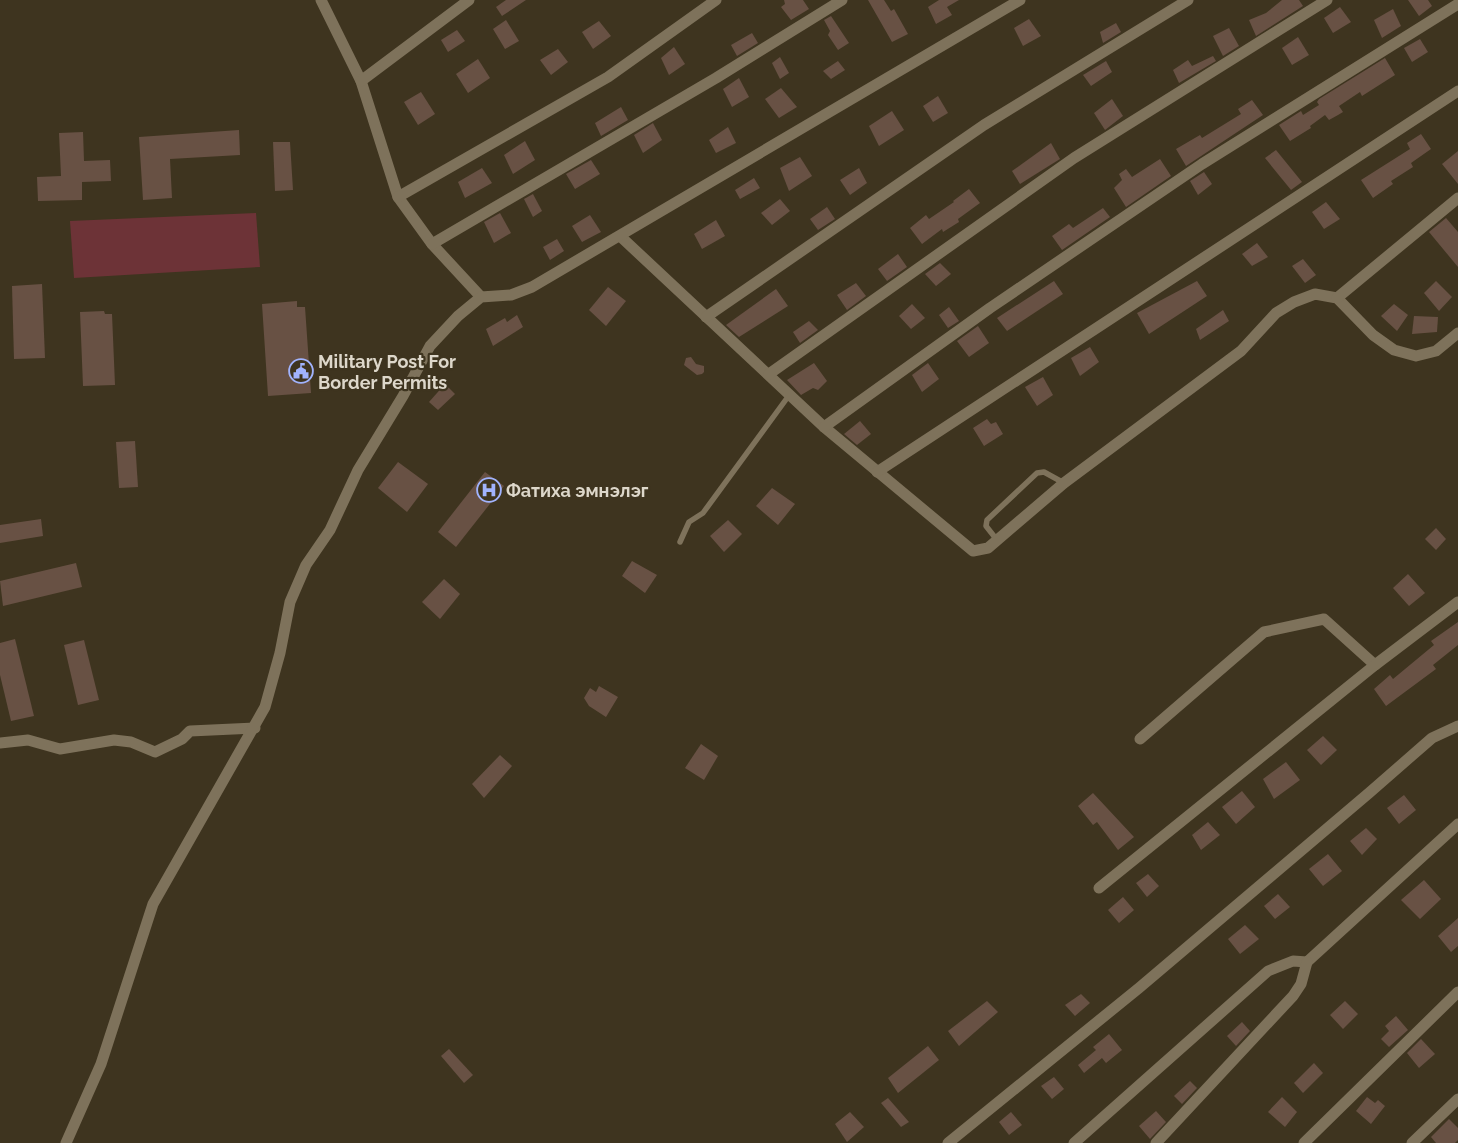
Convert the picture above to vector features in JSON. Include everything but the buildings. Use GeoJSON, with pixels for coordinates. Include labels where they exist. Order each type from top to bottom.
{"type":"FeatureCollection","features":[{"type":"Feature","properties":{"kind":"street"},"geometry":{"type":"LineString","coordinates":[[321,0],[361,81],[398,197],[432,244],[481,297]]}},
{"type":"Feature","properties":{"kind":"street"},"geometry":{"type":"LineString","coordinates":[[361,81],[469,0]]}},
{"type":"Feature","properties":{"kind":"street"},"geometry":{"type":"LineString","coordinates":[[398,197],[608,77],[716,0]]}},
{"type":"Feature","properties":{"kind":"street"},"geometry":{"type":"LineString","coordinates":[[432,244],[716,78],[842,0]]}},
{"type":"Feature","properties":{"kind":"street"},"geometry":{"type":"LineString","coordinates":[[66,1143],[101,1064],[153,904],[255,728],[265,707],[280,653],[290,602],[306,566],[330,530],[358,470],[403,396],[430,346],[458,316],[481,297],[511,295],[532,287],[1020,0]]}},
{"type":"Feature","properties":{"kind":"street"},"geometry":{"type":"LineString","coordinates":[[706,317],[984,125],[1188,0]]}},
{"type":"Feature","properties":{"kind":"street"},"geometry":{"type":"LineString","coordinates":[[770,374],[1074,158],[1327,0]]}},
{"type":"Feature","properties":{"kind":"street"},"geometry":{"type":"LineString","coordinates":[[824,426],[990,308],[1202,164],[1458,4]]}},
{"type":"Feature","properties":{"kind":"street"},"geometry":{"type":"LineString","coordinates":[[877,472],[1458,91]]}},
{"type":"Feature","properties":{"kind":"street"},"geometry":{"type":"LineString","coordinates":[[1336,298],[1458,198]]}},
{"type":"Feature","properties":{"kind":"street"},"geometry":{"type":"LineString","coordinates":[[620,236],[824,426],[973,551],[988,548],[1064,483],[1241,351],[1276,313],[1294,302],[1315,294],[1336,298],[1373,335],[1394,350],[1416,356],[1436,351],[1458,333]]}},
{"type":"Feature","properties":{"kind":"street"},"geometry":{"type":"LineString","coordinates":[[1099,888],[1374,665],[1458,602]]}},
{"type":"Feature","properties":{"kind":"street"},"geometry":{"type":"LineString","coordinates":[[1140,739],[1264,632],[1324,619],[1374,665]]}},
{"type":"Feature","properties":{"kind":"street"},"geometry":{"type":"LineString","coordinates":[[948,1143],[1154,975],[1370,793],[1432,738],[1458,726]]}},
{"type":"Feature","properties":{"kind":"street"},"geometry":{"type":"LineString","coordinates":[[0,744],[28,740],[60,749],[114,740],[131,742],[155,752],[182,739],[190,731],[255,728]]}},
{"type":"Feature","properties":{"kind":"street"},"geometry":{"type":"LineString","coordinates":[[1156,1143],[1293,996],[1301,984],[1307,962],[1458,824]]}},
{"type":"Feature","properties":{"kind":"street"},"geometry":{"type":"LineString","coordinates":[[1074,1143],[1268,971],[1293,961],[1307,962]]}},
{"type":"Feature","properties":{"kind":"street"},"geometry":{"type":"LineString","coordinates":[[1304,1143],[1458,992]]}},
{"type":"Feature","properties":{"kind":"street"},"geometry":{"type":"LineString","coordinates":[[1412,1143],[1458,1099]]}},
{"type":"Feature","properties":{"kind":"lane"},"geometry":{"type":"LineString","coordinates":[[680,542],[689,522],[703,513],[790,394]]}},
{"type":"Feature","properties":{"kind":"lane"},"geometry":{"type":"LineString","coordinates":[[997,540],[986,526],[987,520],[1037,474],[1044,472],[1064,483]]}},
{"type":"Feature","properties":{"kind":"shaded area"},"geometry":{"type":"Polygon","coordinates":[[[256,213],[260,267],[74,278],[70,221],[256,213]]]}},
{"type":"Feature","properties":{"kind":"place","name":"Military Post For Border Permits"},"geometry":{"type":"Point","coordinates":[301,371]}},
{"type":"Feature","properties":{"kind":"place","name":"Фатиха эмнэлэг"},"geometry":{"type":"Point","coordinates":[489,490]}}]}
